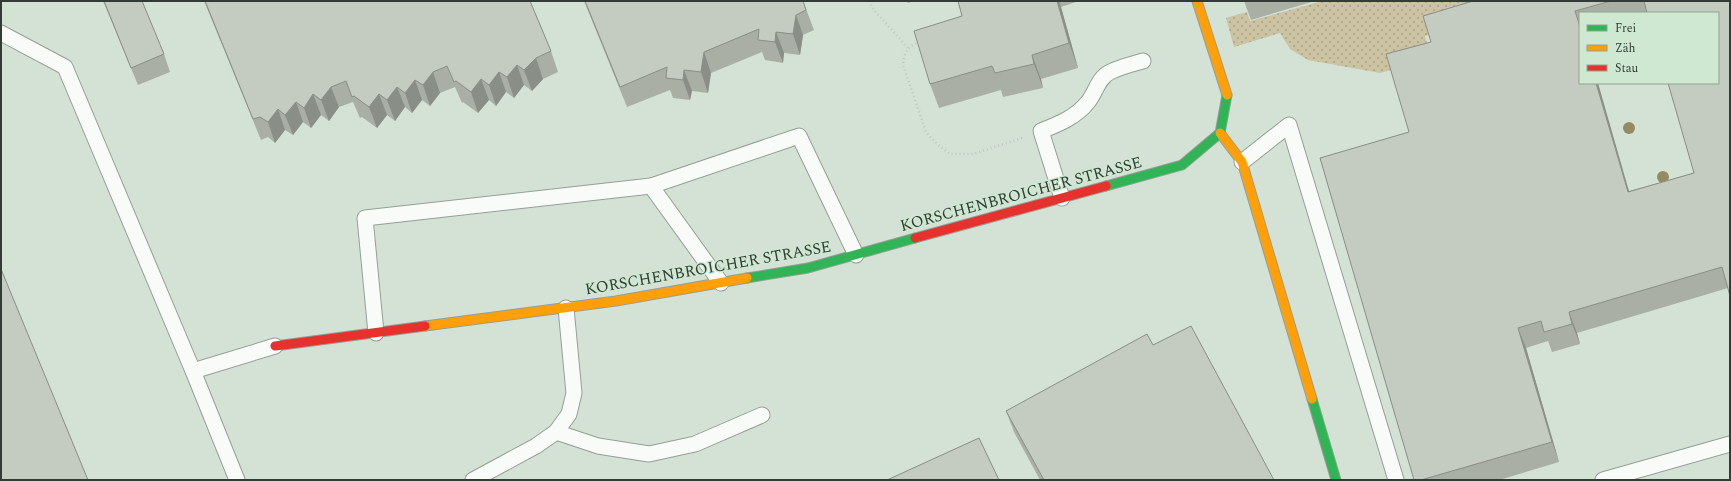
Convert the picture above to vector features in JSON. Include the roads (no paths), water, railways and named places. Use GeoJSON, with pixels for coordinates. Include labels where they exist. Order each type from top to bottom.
{"type":"FeatureCollection","features":[{"type":"Feature","properties":{"kind":"street"},"geometry":{"type":"LineString","coordinates":[[1197,1],[1227,93],[1220,134],[1242,162],[1336,480]]}},
{"type":"Feature","properties":{"kind":"street","name":"KORSCHENBROICHER STRASSE"},"geometry":{"type":"LineString","coordinates":[[275,346],[616,301],[808,268],[1182,165],[1220,134]]}},
{"type":"Feature","properties":{"kind":"lane"},"geometry":{"type":"LineString","coordinates":[[1,33],[65,67],[193,371],[237,480]]}},
{"type":"Feature","properties":{"kind":"lane"},"geometry":{"type":"LineString","coordinates":[[1062,198],[1041,131],[1060,124],[1073,116],[1094,95],[1100,81],[1110,72],[1142,61]]}},
{"type":"Feature","properties":{"kind":"lane"},"geometry":{"type":"LineString","coordinates":[[1242,162],[1289,125],[1396,480]]}},
{"type":"Feature","properties":{"kind":"lane"},"geometry":{"type":"LineString","coordinates":[[376,332],[365,218],[651,186],[799,136],[856,255]]}},
{"type":"Feature","properties":{"kind":"lane"},"geometry":{"type":"LineString","coordinates":[[651,186],[721,283]]}},
{"type":"Feature","properties":{"kind":"lane"},"geometry":{"type":"LineString","coordinates":[[473,480],[536,446],[556,432],[568,414],[574,393],[566,308]]}},
{"type":"Feature","properties":{"kind":"lane"},"geometry":{"type":"LineString","coordinates":[[193,371],[275,346]]}},
{"type":"Feature","properties":{"kind":"lane"},"geometry":{"type":"LineString","coordinates":[[556,432],[598,446],[649,454],[695,444],[762,415]]}},
{"type":"Feature","properties":{"kind":"lane"},"geometry":{"type":"LineString","coordinates":[[1602,480],[1730,444]]}}]}
